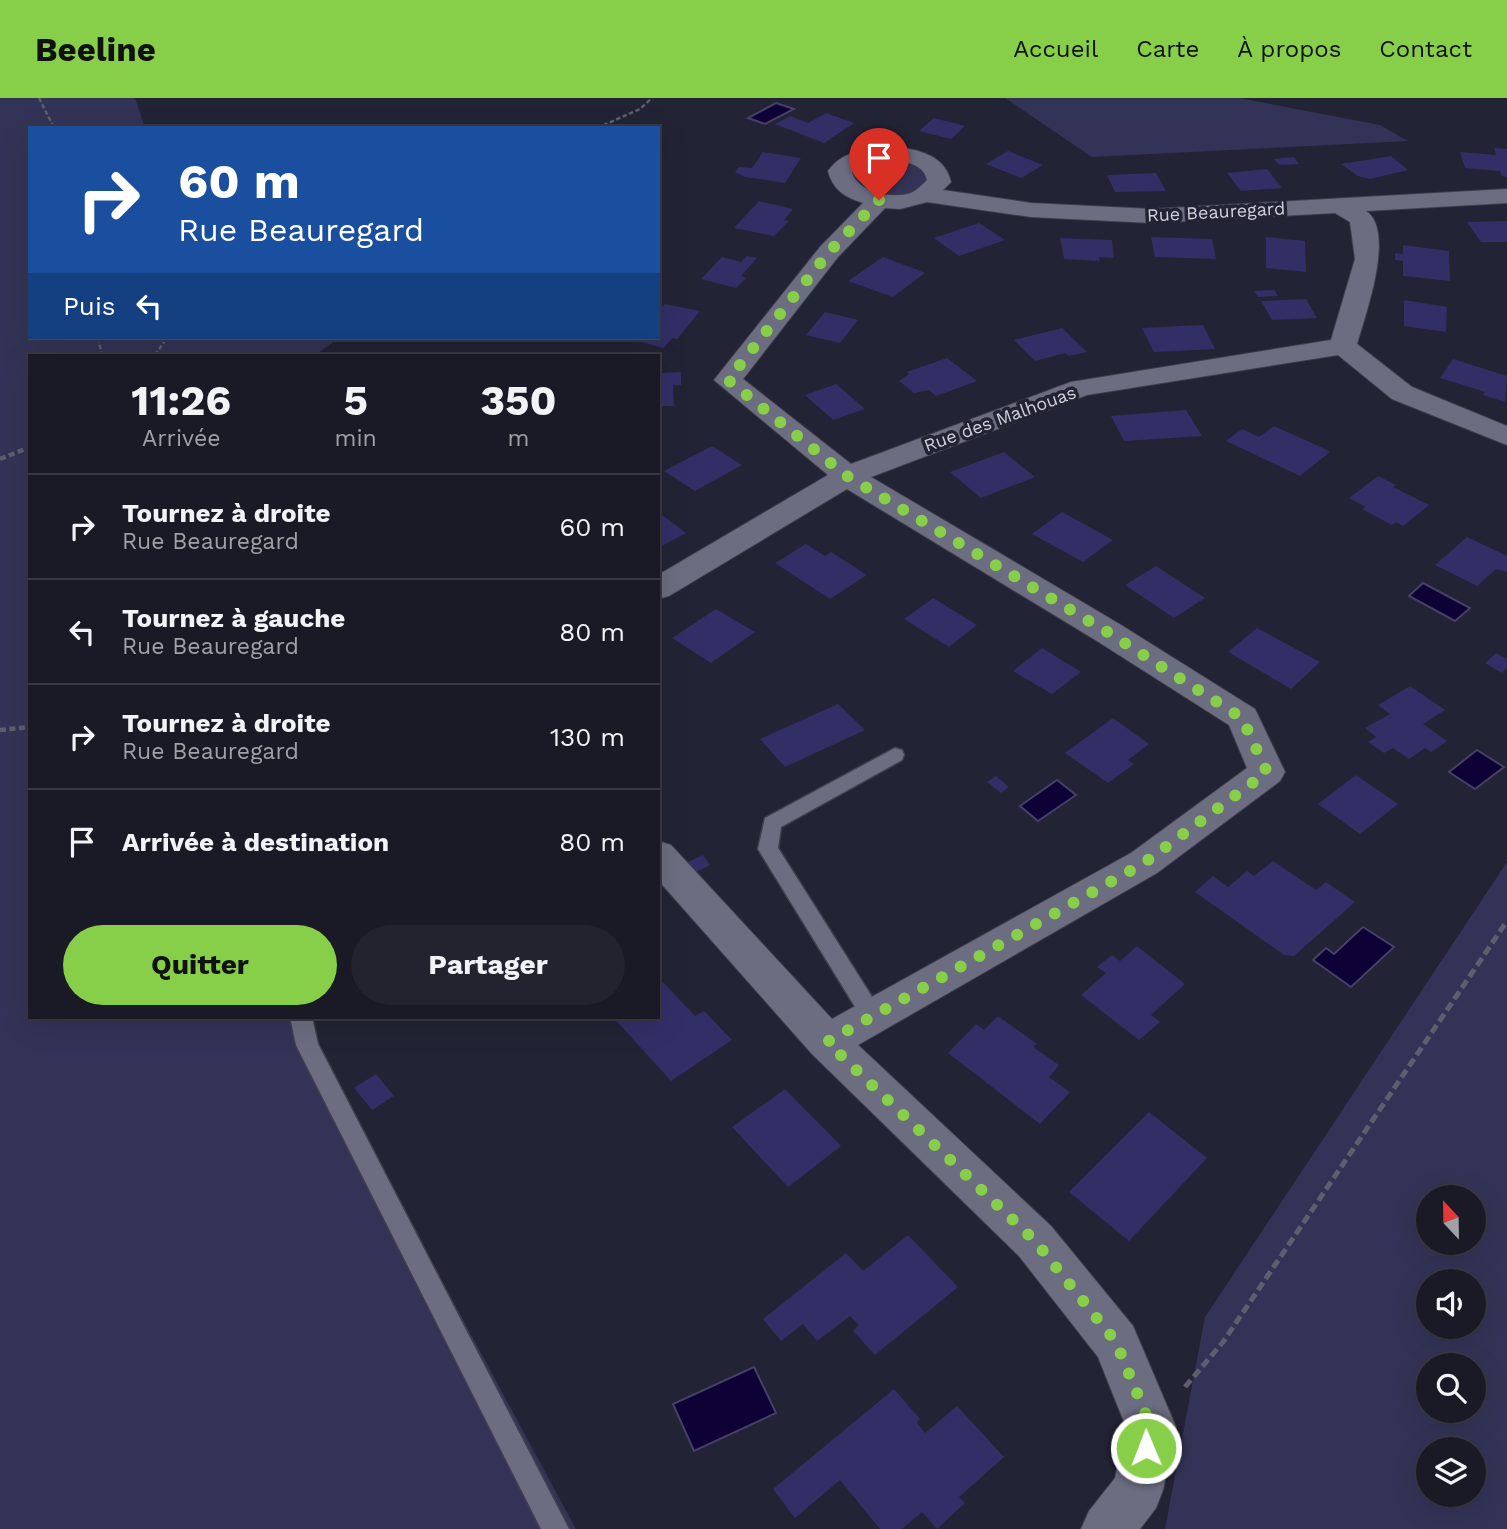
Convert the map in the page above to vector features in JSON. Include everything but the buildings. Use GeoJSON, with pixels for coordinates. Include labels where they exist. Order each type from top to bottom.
{"type":"FeatureCollection","features":[{"type":"Feature","properties":{"kind":"street"},"geometry":{"type":"LineString","coordinates":[[879,200],[864,197],[843,185],[839,178],[845,164],[883,153],[912,156],[925,161],[939,174],[939,181],[925,195]]}},
{"type":"Feature","properties":{"kind":"street","name":"Rue Beauregard"},"geometry":{"type":"LineString","coordinates":[[879,200],[903,200],[925,195],[1031,210],[1152,216],[1507,197]]}},
{"type":"Feature","properties":{"kind":"street"},"geometry":{"type":"LineString","coordinates":[[827,1042],[1144,863],[1267,772],[1242,718],[1109,633],[847,476],[728,380],[829,252],[879,200]]}},
{"type":"Feature","properties":{"kind":"street"},"geometry":{"type":"LineString","coordinates":[[1339,205],[1362,219],[1368,259],[1343,346],[1402,393],[1507,436]]}},
{"type":"Feature","properties":{"kind":"street","name":"Rue des Malhouas"},"geometry":{"type":"LineString","coordinates":[[660,588],[847,476],[1081,388],[1343,346]]}},
{"type":"Feature","properties":{"kind":"street"},"geometry":{"type":"LineString","coordinates":[[660,857],[827,1042],[1035,1241],[1116,1342],[1151,1427],[1138,1490],[1107,1529]]}},
{"type":"Feature","properties":{"kind":"lane"},"geometry":{"type":"LineString","coordinates":[[873,1017],[768,849],[772,823],[895,755]]}},
{"type":"Feature","properties":{"kind":"lane"},"geometry":{"type":"LineString","coordinates":[[301,1019],[307,1045],[555,1529]]}},
{"type":"Feature","properties":{"kind":"path"},"geometry":{"type":"LineString","coordinates":[[39,98],[53,126]]}},
{"type":"Feature","properties":{"kind":"path"},"geometry":{"type":"LineString","coordinates":[[602,126],[640,109],[652,98]]}},
{"type":"Feature","properties":{"kind":"path"},"geometry":{"type":"LineString","coordinates":[[0,459],[28,448]]}},
{"type":"Feature","properties":{"kind":"path"},"geometry":{"type":"LineString","coordinates":[[0,730],[28,727]]}},
{"type":"Feature","properties":{"kind":"path"},"geometry":{"type":"LineString","coordinates":[[1151,1427],[1223,1342],[1507,921]]}},
{"type":"Feature","properties":{"kind":"shaded area"},"geometry":{"type":"Polygon","coordinates":[[[0,98],[135,98],[144,126],[28,126],[28,340],[336,340],[316,354],[28,354],[28,1019],[309,1019],[317,1049],[576,1529],[0,1529],[0,98]]]}},
{"type":"Feature","properties":{"kind":"shaded area"},"geometry":{"type":"Polygon","coordinates":[[[1005,98],[1239,98],[1380,125],[1408,141],[1092,157],[1005,98]]]}},
{"type":"Feature","properties":{"kind":"shaded area"},"geometry":{"type":"Polygon","coordinates":[[[776,103],[794,109],[765,124],[748,118],[776,103]]]}},
{"type":"Feature","properties":{"kind":"shaded area"},"geometry":{"type":"Polygon","coordinates":[[[896,159],[919,166],[928,177],[923,185],[908,194],[878,194],[861,188],[850,175],[858,165],[876,160],[896,159]]]}},
{"type":"Feature","properties":{"kind":"shaded area"},"geometry":{"type":"Polygon","coordinates":[[[1423,583],[1470,608],[1455,621],[1409,596],[1423,583]]]}},
{"type":"Feature","properties":{"kind":"shaded area"},"geometry":{"type":"Polygon","coordinates":[[[1477,750],[1504,767],[1475,789],[1449,772],[1477,750]]]}},
{"type":"Feature","properties":{"kind":"shaded area"},"geometry":{"type":"Polygon","coordinates":[[[1057,780],[1076,795],[1038,821],[1020,806],[1057,780]]]}},
{"type":"Feature","properties":{"kind":"shaded area"},"geometry":{"type":"Polygon","coordinates":[[[1507,862],[1507,1529],[1165,1529],[1205,1317],[1507,862]]]}},
{"type":"Feature","properties":{"kind":"shaded area"},"geometry":{"type":"Polygon","coordinates":[[[1363,927],[1394,947],[1351,987],[1313,960],[1326,948],[1334,954],[1363,927]]]}},
{"type":"Feature","properties":{"kind":"shaded area"},"geometry":{"type":"Polygon","coordinates":[[[754,1367],[776,1413],[694,1451],[673,1404],[754,1367]]]}},
{"type":"Feature","properties":{"kind":"route"},"geometry":{"type":"LineString","coordinates":[[879,200],[829,252],[728,380],[847,476],[1109,633],[1242,718],[1267,772],[1144,863],[827,1042],[1035,1241],[1116,1342],[1151,1427],[1146,1448]]}}]}
